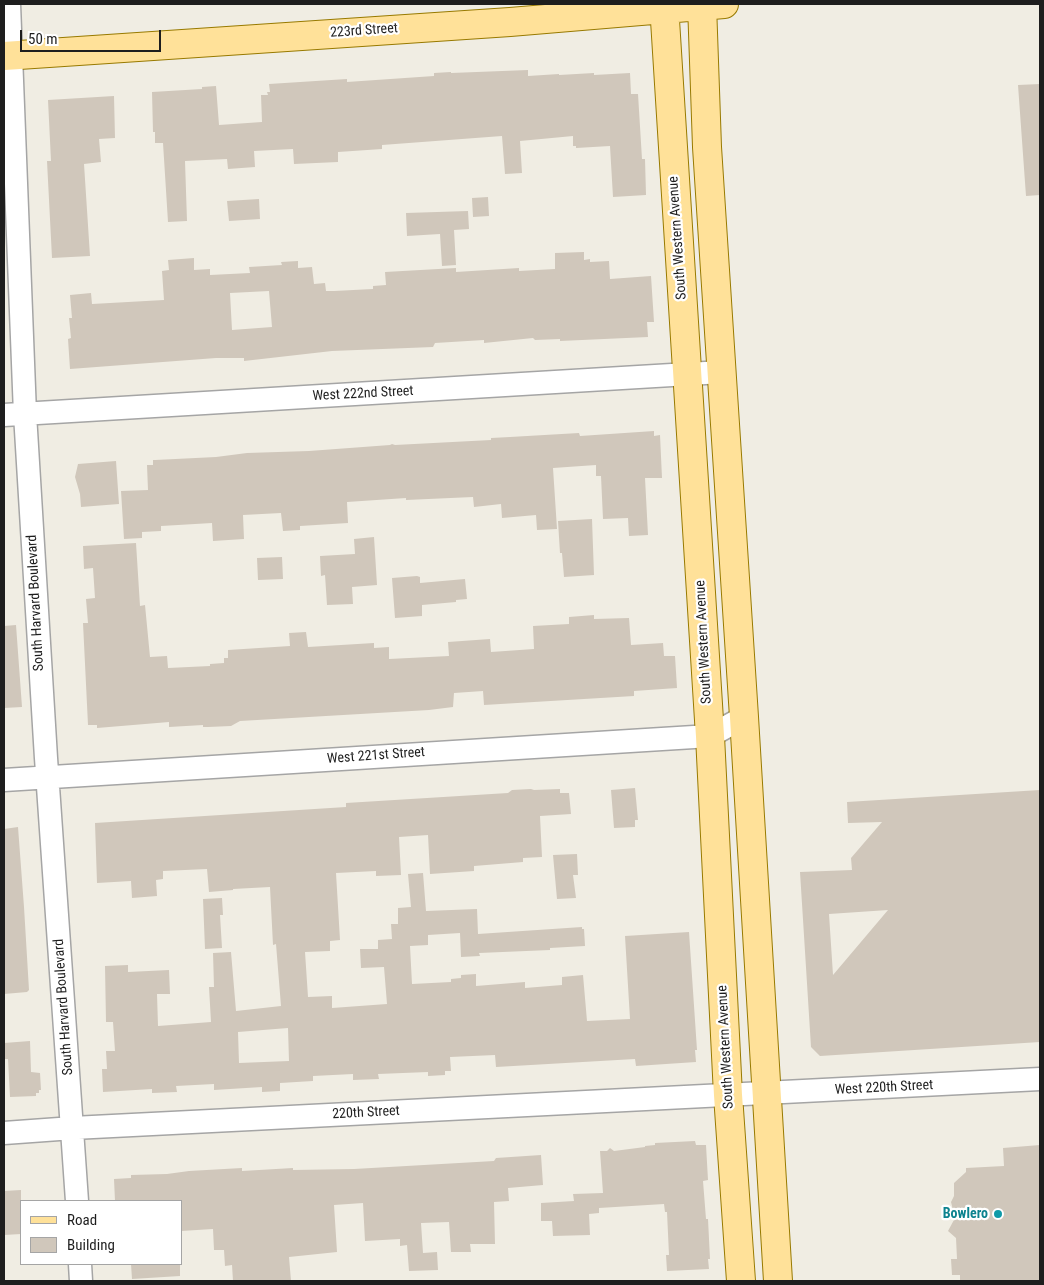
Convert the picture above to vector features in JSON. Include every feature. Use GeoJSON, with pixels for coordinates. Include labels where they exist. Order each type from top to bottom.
{"type":"FeatureCollection","features":[{"type":"Feature","properties":{"kind":"main road","name":"223rd Street"},"geometry":{"type":"LineString","coordinates":[[7,55],[510,22],[664,6],[709,4]]}},
{"type":"Feature","properties":{"kind":"main road"},"geometry":{"type":"LineString","coordinates":[[709,4],[707,147],[778,1281]]}},
{"type":"Feature","properties":{"kind":"main road","name":"South Western Avenue"},"geometry":{"type":"LineString","coordinates":[[664,6],[710,736],[728,1095],[741,1281]]}},
{"type":"Feature","properties":{"kind":"street","name":"South Harvard Boulevard"},"geometry":{"type":"LineString","coordinates":[[9,4],[7,55],[14,415],[47,777],[77,1200]]}},
{"type":"Feature","properties":{"kind":"street","name":"West 222nd Street"},"geometry":{"type":"LineString","coordinates":[[14,415],[722,372]]}},
{"type":"Feature","properties":{"kind":"street","name":"West 221st Street"},"geometry":{"type":"LineString","coordinates":[[4,780],[710,736],[744,716]]}},
{"type":"Feature","properties":{"kind":"street","name":"West 220th Street"},"geometry":{"type":"LineString","coordinates":[[728,1095],[1040,1080]]}},
{"type":"Feature","properties":{"kind":"street","name":"220th Street"},"geometry":{"type":"LineString","coordinates":[[4,1133],[728,1095]]}},
{"type":"Feature","properties":{"kind":"street"},"geometry":{"type":"LineString","coordinates":[[80,1265],[81,1281]]}},
{"type":"Feature","properties":{"kind":"building"},"geometry":{"type":"Polygon","coordinates":[[[528,70],[528,76],[630,73],[631,94],[638,94],[642,159],[645,159],[646,195],[613,197],[610,146],[576,148],[576,146],[573,146],[573,136],[520,141],[522,173],[505,174],[502,136],[382,145],[382,149],[338,152],[338,162],[294,164],[293,149],[254,151],[255,167],[228,169],[227,159],[185,161],[187,221],[168,222],[163,143],[155,143],[152,92],[202,89],[202,87],[216,86],[219,125],[262,122],[261,95],[268,95],[267,92],[270,92],[269,84],[347,79],[347,82],[434,76],[434,73],[528,70]]]}},
{"type":"Feature","properties":{"kind":"building"},"geometry":{"type":"Polygon","coordinates":[[[1040,84],[1040,195],[1026,196],[1018,85],[1040,84]]]}},
{"type":"Feature","properties":{"kind":"building"},"geometry":{"type":"Polygon","coordinates":[[[114,96],[115,138],[99,139],[101,162],[84,164],[90,256],[52,258],[47,161],[51,161],[48,100],[114,96]]]}},
{"type":"Feature","properties":{"kind":"building"},"geometry":{"type":"Polygon","coordinates":[[[488,197],[489,216],[473,217],[472,198],[488,197]]]}},
{"type":"Feature","properties":{"kind":"building"},"geometry":{"type":"Polygon","coordinates":[[[259,199],[260,219],[229,221],[227,201],[259,199]]]}},
{"type":"Feature","properties":{"kind":"building"},"geometry":{"type":"Polygon","coordinates":[[[468,211],[469,229],[454,230],[456,265],[442,266],[440,234],[407,236],[406,213],[468,211]]]}},
{"type":"Feature","properties":{"kind":"building"},"geometry":{"type":"Polygon","coordinates":[[[584,252],[584,260],[590,259],[590,262],[609,261],[610,279],[651,276],[654,322],[647,322],[648,337],[560,341],[560,339],[535,340],[533,338],[484,343],[484,340],[435,343],[433,347],[332,351],[244,361],[244,358],[216,358],[70,369],[68,339],[71,338],[69,318],[72,318],[70,295],[91,293],[92,304],[164,300],[162,271],[169,270],[168,260],[194,258],[194,270],[210,269],[210,275],[250,273],[249,267],[282,265],[281,262],[298,261],[298,268],[312,267],[314,284],[325,283],[326,291],[334,291],[373,289],[373,286],[386,285],[385,272],[456,268],[456,272],[519,268],[519,271],[555,269],[555,253],[584,252]],[[269,291],[230,293],[232,330],[272,327],[269,291]]]}},
{"type":"Feature","properties":{"kind":"building"},"geometry":{"type":"Polygon","coordinates":[[[654,431],[654,436],[660,435],[662,478],[645,478],[648,535],[629,536],[628,518],[603,519],[601,476],[596,476],[596,465],[553,468],[557,529],[537,530],[536,515],[502,518],[501,504],[474,507],[473,497],[406,500],[406,498],[347,502],[348,523],[300,526],[300,530],[283,531],[281,513],[243,515],[244,539],[213,541],[212,523],[161,526],[161,531],[142,532],[142,538],[124,539],[121,491],[148,490],[147,465],[153,465],[153,460],[392,444],[491,440],[491,438],[579,433],[580,436],[654,431]]]}},
{"type":"Feature","properties":{"kind":"building"},"geometry":{"type":"Polygon","coordinates":[[[116,461],[119,504],[81,507],[80,494],[75,477],[78,464],[116,461]]]}},
{"type":"Feature","properties":{"kind":"building"},"geometry":{"type":"Polygon","coordinates":[[[592,519],[594,575],[564,577],[558,521],[592,519]]]}},
{"type":"Feature","properties":{"kind":"building"},"geometry":{"type":"Polygon","coordinates":[[[374,537],[377,585],[352,587],[353,604],[327,605],[325,575],[321,576],[320,556],[355,554],[354,539],[374,537]]]}},
{"type":"Feature","properties":{"kind":"building"},"geometry":{"type":"Polygon","coordinates":[[[136,543],[140,606],[145,605],[150,657],[167,656],[168,668],[210,666],[210,664],[224,663],[224,658],[228,658],[228,650],[290,646],[289,633],[306,632],[308,647],[374,643],[374,648],[389,647],[389,659],[449,656],[448,642],[490,639],[491,652],[534,649],[533,626],[569,624],[569,617],[594,615],[594,619],[629,618],[631,645],[663,643],[664,656],[675,656],[677,688],[634,691],[634,696],[484,705],[483,691],[454,693],[453,707],[429,710],[240,721],[231,726],[169,727],[169,722],[97,728],[97,725],[88,725],[83,623],[88,623],[86,599],[95,598],[93,568],[84,569],[83,546],[136,543]]]}},
{"type":"Feature","properties":{"kind":"building"},"geometry":{"type":"Polygon","coordinates":[[[282,557],[283,579],[258,580],[257,558],[282,557]]]}},
{"type":"Feature","properties":{"kind":"building"},"geometry":{"type":"Polygon","coordinates":[[[420,577],[420,583],[465,579],[467,599],[456,600],[456,602],[422,605],[422,616],[395,618],[392,578],[420,577]]]}},
{"type":"Feature","properties":{"kind":"building"},"geometry":{"type":"Polygon","coordinates":[[[16,625],[22,707],[4,708],[4,626],[16,625]]]}},
{"type":"Feature","properties":{"kind":"building"},"geometry":{"type":"Polygon","coordinates":[[[635,788],[638,820],[635,820],[635,827],[614,828],[611,790],[635,788]]]}},
{"type":"Feature","properties":{"kind":"building"},"geometry":{"type":"Polygon","coordinates":[[[560,789],[560,793],[569,793],[571,814],[540,816],[542,857],[523,858],[523,862],[474,866],[474,871],[430,874],[428,835],[399,837],[401,875],[376,876],[376,871],[336,873],[340,940],[330,941],[330,951],[305,952],[308,997],[332,996],[332,1008],[387,1004],[384,967],[361,968],[360,949],[378,949],[378,940],[392,939],[391,924],[398,924],[398,908],[411,907],[408,874],[423,873],[426,911],[477,909],[478,934],[582,927],[584,929],[585,946],[550,948],[550,950],[479,953],[480,956],[461,957],[460,933],[428,935],[428,945],[410,946],[412,984],[451,982],[451,979],[461,978],[461,975],[476,974],[476,986],[525,982],[525,988],[562,985],[562,977],[583,975],[587,1021],[630,1019],[625,936],[689,932],[697,1050],[695,1050],[696,1062],[636,1066],[635,1059],[496,1067],[495,1055],[450,1057],[451,1071],[445,1071],[445,1075],[428,1076],[428,1072],[378,1074],[379,1079],[353,1080],[353,1074],[313,1076],[313,1081],[280,1083],[280,1091],[262,1092],[262,1087],[214,1090],[214,1084],[176,1086],[177,1092],[152,1093],[152,1089],[103,1092],[102,1069],[107,1069],[106,1051],[115,1051],[113,1022],[106,1022],[105,966],[128,965],[128,972],[169,970],[170,994],[157,994],[158,1026],[211,1022],[209,987],[214,987],[213,953],[231,952],[236,1011],[281,1006],[276,944],[273,945],[270,887],[209,892],[207,869],[163,871],[163,879],[156,880],[157,896],[132,898],[131,881],[97,883],[95,823],[346,807],[346,803],[508,793],[512,790],[560,789]],[[288,1028],[238,1032],[239,1063],[289,1061],[288,1028]]]}},
{"type":"Feature","properties":{"kind":"building"},"geometry":{"type":"Polygon","coordinates":[[[1040,790],[1040,1042],[820,1056],[811,1047],[800,872],[852,870],[851,858],[882,822],[848,823],[847,802],[1040,790]],[[888,910],[829,914],[833,975],[888,910]]]}},
{"type":"Feature","properties":{"kind":"building"},"geometry":{"type":"Polygon","coordinates":[[[18,827],[29,990],[27,992],[4,994],[4,829],[18,827]]]}},
{"type":"Feature","properties":{"kind":"building"},"geometry":{"type":"Polygon","coordinates":[[[577,854],[578,875],[573,875],[576,898],[557,899],[553,855],[577,854]]]}},
{"type":"Feature","properties":{"kind":"building"},"geometry":{"type":"Polygon","coordinates":[[[222,898],[223,915],[220,915],[222,948],[205,949],[203,899],[222,898]]]}},
{"type":"Feature","properties":{"kind":"building"},"geometry":{"type":"Polygon","coordinates":[[[30,1041],[31,1072],[40,1073],[41,1090],[39,1090],[39,1093],[36,1093],[36,1096],[10,1097],[8,1059],[4,1059],[4,1043],[30,1041]]]}},
{"type":"Feature","properties":{"kind":"building"},"geometry":{"type":"Polygon","coordinates":[[[695,1141],[696,1145],[706,1145],[708,1180],[703,1181],[706,1219],[708,1219],[709,1269],[667,1271],[666,1255],[669,1255],[667,1212],[665,1212],[664,1204],[599,1208],[599,1213],[589,1214],[590,1235],[553,1236],[552,1221],[541,1221],[541,1203],[574,1201],[573,1194],[603,1193],[600,1151],[607,1151],[610,1148],[614,1151],[645,1147],[655,1145],[655,1143],[695,1141]]]}},
{"type":"Feature","properties":{"kind":"building","name":"Bowlero"},"geometry":{"type":"Polygon","coordinates":[[[1040,1145],[1040,1281],[960,1281],[960,1275],[952,1275],[951,1259],[957,1259],[956,1238],[948,1231],[955,1218],[951,1202],[954,1196],[954,1183],[966,1172],[966,1168],[1004,1166],[1003,1148],[1040,1145]]]}},
{"type":"Feature","properties":{"kind":"building"},"geometry":{"type":"Polygon","coordinates":[[[541,1155],[543,1185],[508,1188],[509,1201],[494,1202],[495,1244],[470,1244],[471,1252],[451,1252],[449,1222],[421,1223],[423,1253],[437,1252],[438,1270],[409,1271],[407,1245],[400,1246],[400,1239],[365,1241],[363,1203],[334,1205],[337,1252],[289,1257],[291,1281],[233,1281],[232,1265],[225,1266],[224,1250],[214,1250],[213,1229],[182,1231],[182,1200],[115,1200],[114,1179],[131,1178],[131,1175],[242,1168],[242,1171],[293,1168],[293,1170],[354,1169],[494,1161],[496,1158],[541,1155]]]}},
{"type":"Feature","properties":{"kind":"building"},"geometry":{"type":"Polygon","coordinates":[[[21,1190],[20,1234],[4,1235],[4,1191],[21,1190]]]}},
{"type":"Feature","properties":{"kind":"building"},"geometry":{"type":"Polygon","coordinates":[[[131,1265],[180,1265],[180,1276],[132,1279],[131,1265]]]}},
{"type":"Feature","properties":{"kind":"place","name":"Bowlero"},"geometry":{"type":"Point","coordinates":[998,1214]}}]}
